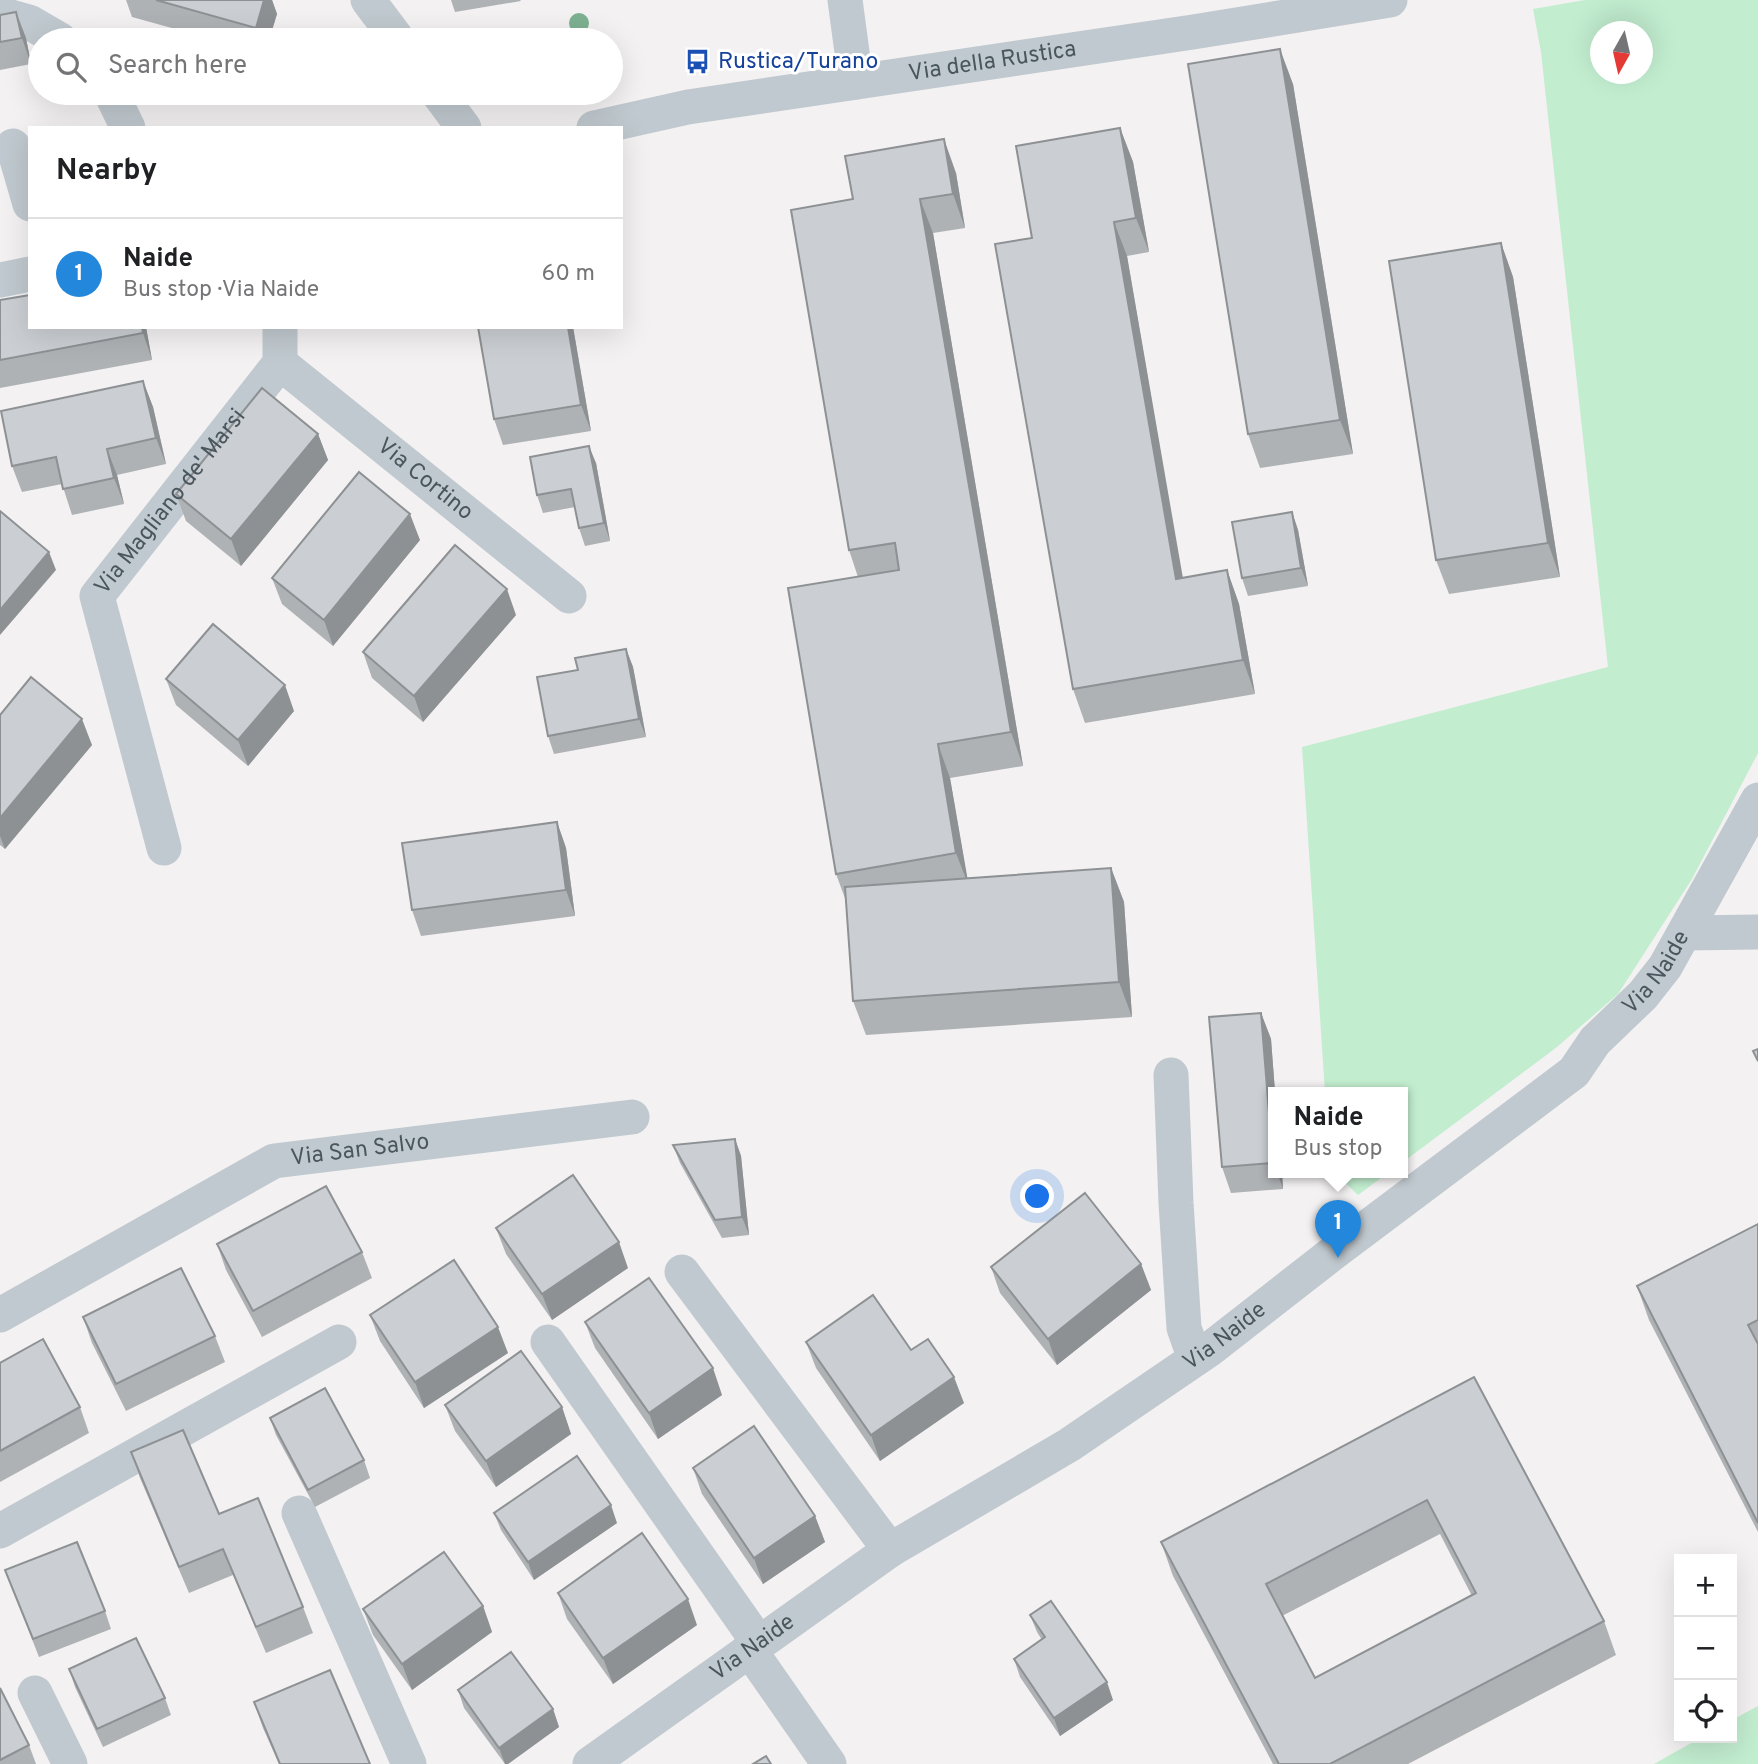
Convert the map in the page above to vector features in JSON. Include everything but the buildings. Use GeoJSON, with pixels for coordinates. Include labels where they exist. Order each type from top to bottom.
{"type":"FeatureCollection","features":[{"type":"Feature","properties":{"kind":"street"},"geometry":{"type":"LineString","coordinates":[[368,0],[389,28]]}},
{"type":"Feature","properties":{"kind":"street"},"geometry":{"type":"LineString","coordinates":[[845,0],[856,82]]}},
{"type":"Feature","properties":{"kind":"street","name":"Via della Rustica"},"geometry":{"type":"LineString","coordinates":[[603,126],[688,107],[1391,0]]}},
{"type":"Feature","properties":{"kind":"street"},"geometry":{"type":"LineString","coordinates":[[0,14],[29,22],[39,28]]}},
{"type":"Feature","properties":{"kind":"street"},"geometry":{"type":"LineString","coordinates":[[117,105],[127,126]]}},
{"type":"Feature","properties":{"kind":"street"},"geometry":{"type":"LineString","coordinates":[[447,105],[463,126]]}},
{"type":"Feature","properties":{"kind":"street"},"geometry":{"type":"LineString","coordinates":[[14,146],[28,197]]}},
{"type":"Feature","properties":{"kind":"street"},"geometry":{"type":"LineString","coordinates":[[0,280],[28,274]]}},
{"type":"Feature","properties":{"kind":"street"},"geometry":{"type":"LineString","coordinates":[[280,329],[280,363]]}},
{"type":"Feature","properties":{"kind":"street","name":"Via Cortino"},"geometry":{"type":"LineString","coordinates":[[280,363],[569,596]]}},
{"type":"Feature","properties":{"kind":"street","name":"Via Magliano de' Marsi"},"geometry":{"type":"LineString","coordinates":[[164,848],[97,596],[280,363]]}},
{"type":"Feature","properties":{"kind":"street","name":"Via Naide"},"geometry":{"type":"LineString","coordinates":[[590,1764],[890,1550],[1069,1445],[1210,1349],[1574,1072],[1595,1041],[1643,995],[1665,967],[1758,800]]}},
{"type":"Feature","properties":{"kind":"street"},"geometry":{"type":"LineString","coordinates":[[1685,933],[1758,933]]}},
{"type":"Feature","properties":{"kind":"street"},"geometry":{"type":"LineString","coordinates":[[1171,1075],[1184,1328],[1195,1359]]}},
{"type":"Feature","properties":{"kind":"street","name":"Via San Salvo"},"geometry":{"type":"LineString","coordinates":[[0,1315],[274,1161],[632,1117]]}},
{"type":"Feature","properties":{"kind":"street"},"geometry":{"type":"LineString","coordinates":[[682,1272],[890,1550]]}},
{"type":"Feature","properties":{"kind":"street"},"geometry":{"type":"LineString","coordinates":[[0,1531],[339,1342]]}},
{"type":"Feature","properties":{"kind":"street"},"geometry":{"type":"LineString","coordinates":[[548,1342],[754,1646],[829,1764]]}},
{"type":"Feature","properties":{"kind":"street"},"geometry":{"type":"LineString","coordinates":[[299,1513],[409,1764]]}},
{"type":"Feature","properties":{"kind":"street"},"geometry":{"type":"LineString","coordinates":[[35,1693],[70,1764]]}},
{"type":"Feature","properties":{"kind":"green space"},"geometry":{"type":"Polygon","coordinates":[[[1585,0],[1758,0],[1758,753],[1692,879],[1618,994],[1557,1047],[1408,1158],[1408,1087],[1325,1087],[1302,747],[1608,667],[1541,52],[1533,9],[1585,0]]]}},
{"type":"Feature","properties":{"kind":"green space"},"geometry":{"type":"Polygon","coordinates":[[[1340,1178],[1381,1178],[1358,1195],[1340,1178]]]}},
{"type":"Feature","properties":{"kind":"green space"},"geometry":{"type":"Polygon","coordinates":[[[1758,1706],[1758,1764],[1654,1764],[1691,1743],[1737,1743],[1737,1717],[1758,1706]]]}},
{"type":"Feature","properties":{"kind":"place","name":"Rustica/Turano"},"geometry":{"type":"Point","coordinates":[698,62]}},
{"type":"Feature","properties":{"kind":"place","name":"Naide"},"geometry":{"type":"Point","coordinates":[1338,1258]}}]}
